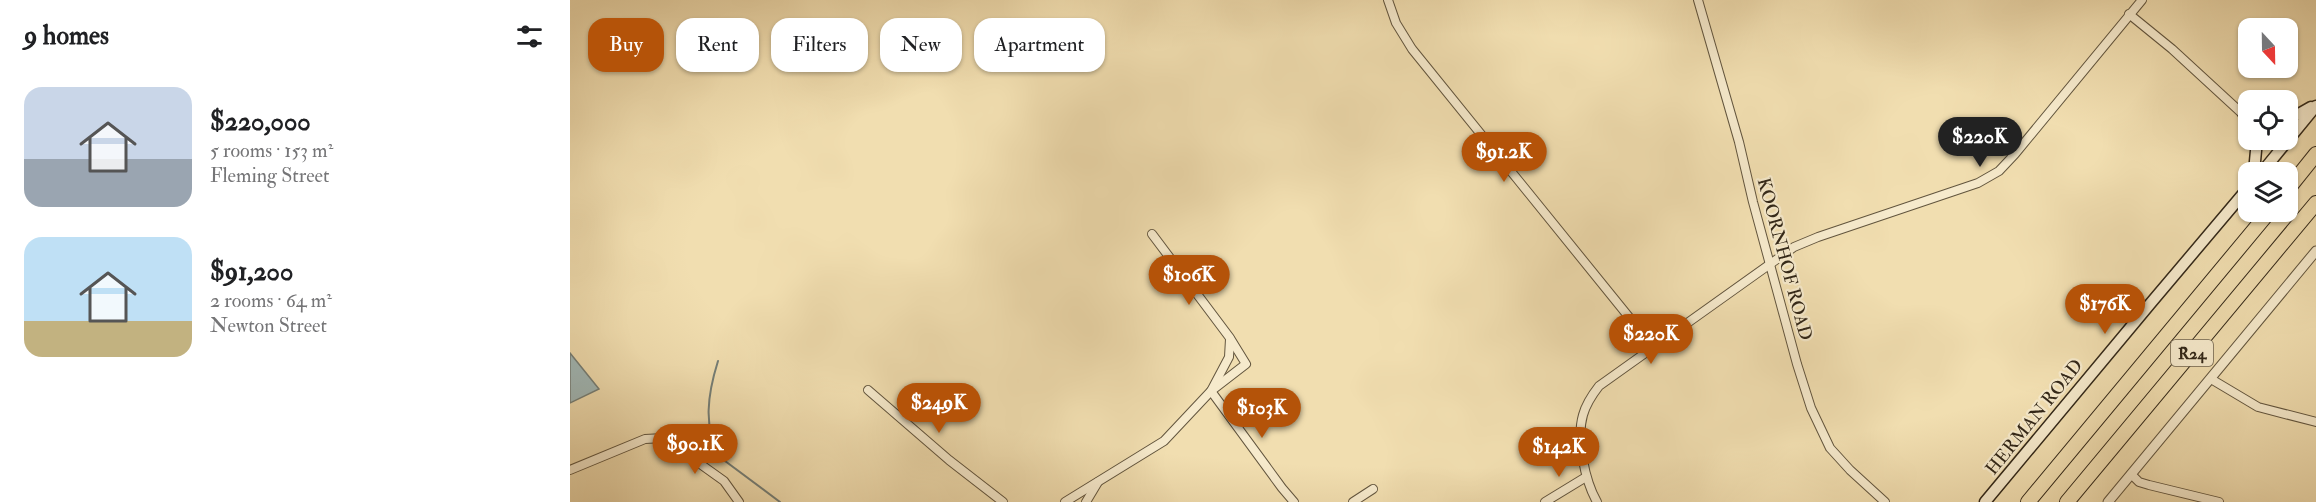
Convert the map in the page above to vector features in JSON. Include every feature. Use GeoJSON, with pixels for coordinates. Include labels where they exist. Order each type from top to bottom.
{"type":"FeatureCollection","features":[{"type":"Feature","properties":{"kind":"highway"},"geometry":{"type":"LineString","coordinates":[[2298,176],[2316,154]]}},
{"type":"Feature","properties":{"kind":"highway","name":"R24"},"geometry":{"type":"LineString","coordinates":[[2067,502],[2316,203]]}},
{"type":"Feature","properties":{"kind":"highway","name":"R24"},"geometry":{"type":"LineString","coordinates":[[2028,502],[2261,222]]}},
{"type":"Feature","properties":{"kind":"main road"},"geometry":{"type":"LineString","coordinates":[[2298,115],[2316,105]]}},
{"type":"Feature","properties":{"kind":"main road"},"geometry":{"type":"LineString","coordinates":[[2298,123],[2316,105]]}},
{"type":"Feature","properties":{"kind":"main road","name":"HERMAN ROAD"},"geometry":{"type":"LineString","coordinates":[[1985,502],[2238,200]]}},
{"type":"Feature","properties":{"kind":"street"},"geometry":{"type":"LineString","coordinates":[[1388,0],[1396,23],[1412,49],[1654,348]]}},
{"type":"Feature","properties":{"kind":"street","name":"KOORNHOF ROAD"},"geometry":{"type":"LineString","coordinates":[[1698,0],[1797,364],[1823,435],[1838,458],[1886,502]]}},
{"type":"Feature","properties":{"kind":"street"},"geometry":{"type":"LineString","coordinates":[[1597,502],[1586,477],[1581,431],[1586,404],[1603,383],[1794,247],[1990,177],[2015,153],[2142,0]]}},
{"type":"Feature","properties":{"kind":"street"},"geometry":{"type":"LineString","coordinates":[[2129,14],[2172,49],[2238,110]]}},
{"type":"Feature","properties":{"kind":"street"},"geometry":{"type":"LineString","coordinates":[[1061,502],[1066,502],[1164,441],[1211,391],[1246,364],[1230,338],[1152,234]]}},
{"type":"Feature","properties":{"kind":"street"},"geometry":{"type":"LineString","coordinates":[[2108,502],[2315,253]]}},
{"type":"Feature","properties":{"kind":"street"},"geometry":{"type":"LineString","coordinates":[[1211,391],[1229,357],[1230,338]]}},
{"type":"Feature","properties":{"kind":"street"},"geometry":{"type":"LineString","coordinates":[[2211,379],[2258,407],[2316,422]]}},
{"type":"Feature","properties":{"kind":"street"},"geometry":{"type":"LineString","coordinates":[[868,390],[949,460],[1003,502]]}},
{"type":"Feature","properties":{"kind":"street"},"geometry":{"type":"LineString","coordinates":[[1211,391],[1294,502]]}},
{"type":"Feature","properties":{"kind":"street"},"geometry":{"type":"LineString","coordinates":[[570,470],[645,439],[660,438],[667,440],[710,470],[724,482],[737,501]]}},
{"type":"Feature","properties":{"kind":"street"},"geometry":{"type":"LineString","coordinates":[[2131,474],[2143,484],[2206,501],[2219,502]]}},
{"type":"Feature","properties":{"kind":"street"},"geometry":{"type":"LineString","coordinates":[[1545,502],[1586,477]]}},
{"type":"Feature","properties":{"kind":"street"},"geometry":{"type":"LineString","coordinates":[[1086,502],[1099,481]]}},
{"type":"Feature","properties":{"kind":"street"},"geometry":{"type":"LineString","coordinates":[[1353,502],[1373,489]]}},
{"type":"Feature","properties":{"kind":"street"},"geometry":{"type":"LineString","coordinates":[[997,496],[1012,502]]}},
{"type":"Feature","properties":{"kind":"water"},"geometry":{"type":"Polygon","coordinates":[[[570,353],[599,389],[570,403],[570,353]]]}},
{"type":"Feature","properties":{"kind":"waterway"},"geometry":{"type":"LineString","coordinates":[[718,361],[709,410],[709,423],[715,447],[721,458],[780,502]]}}]}
